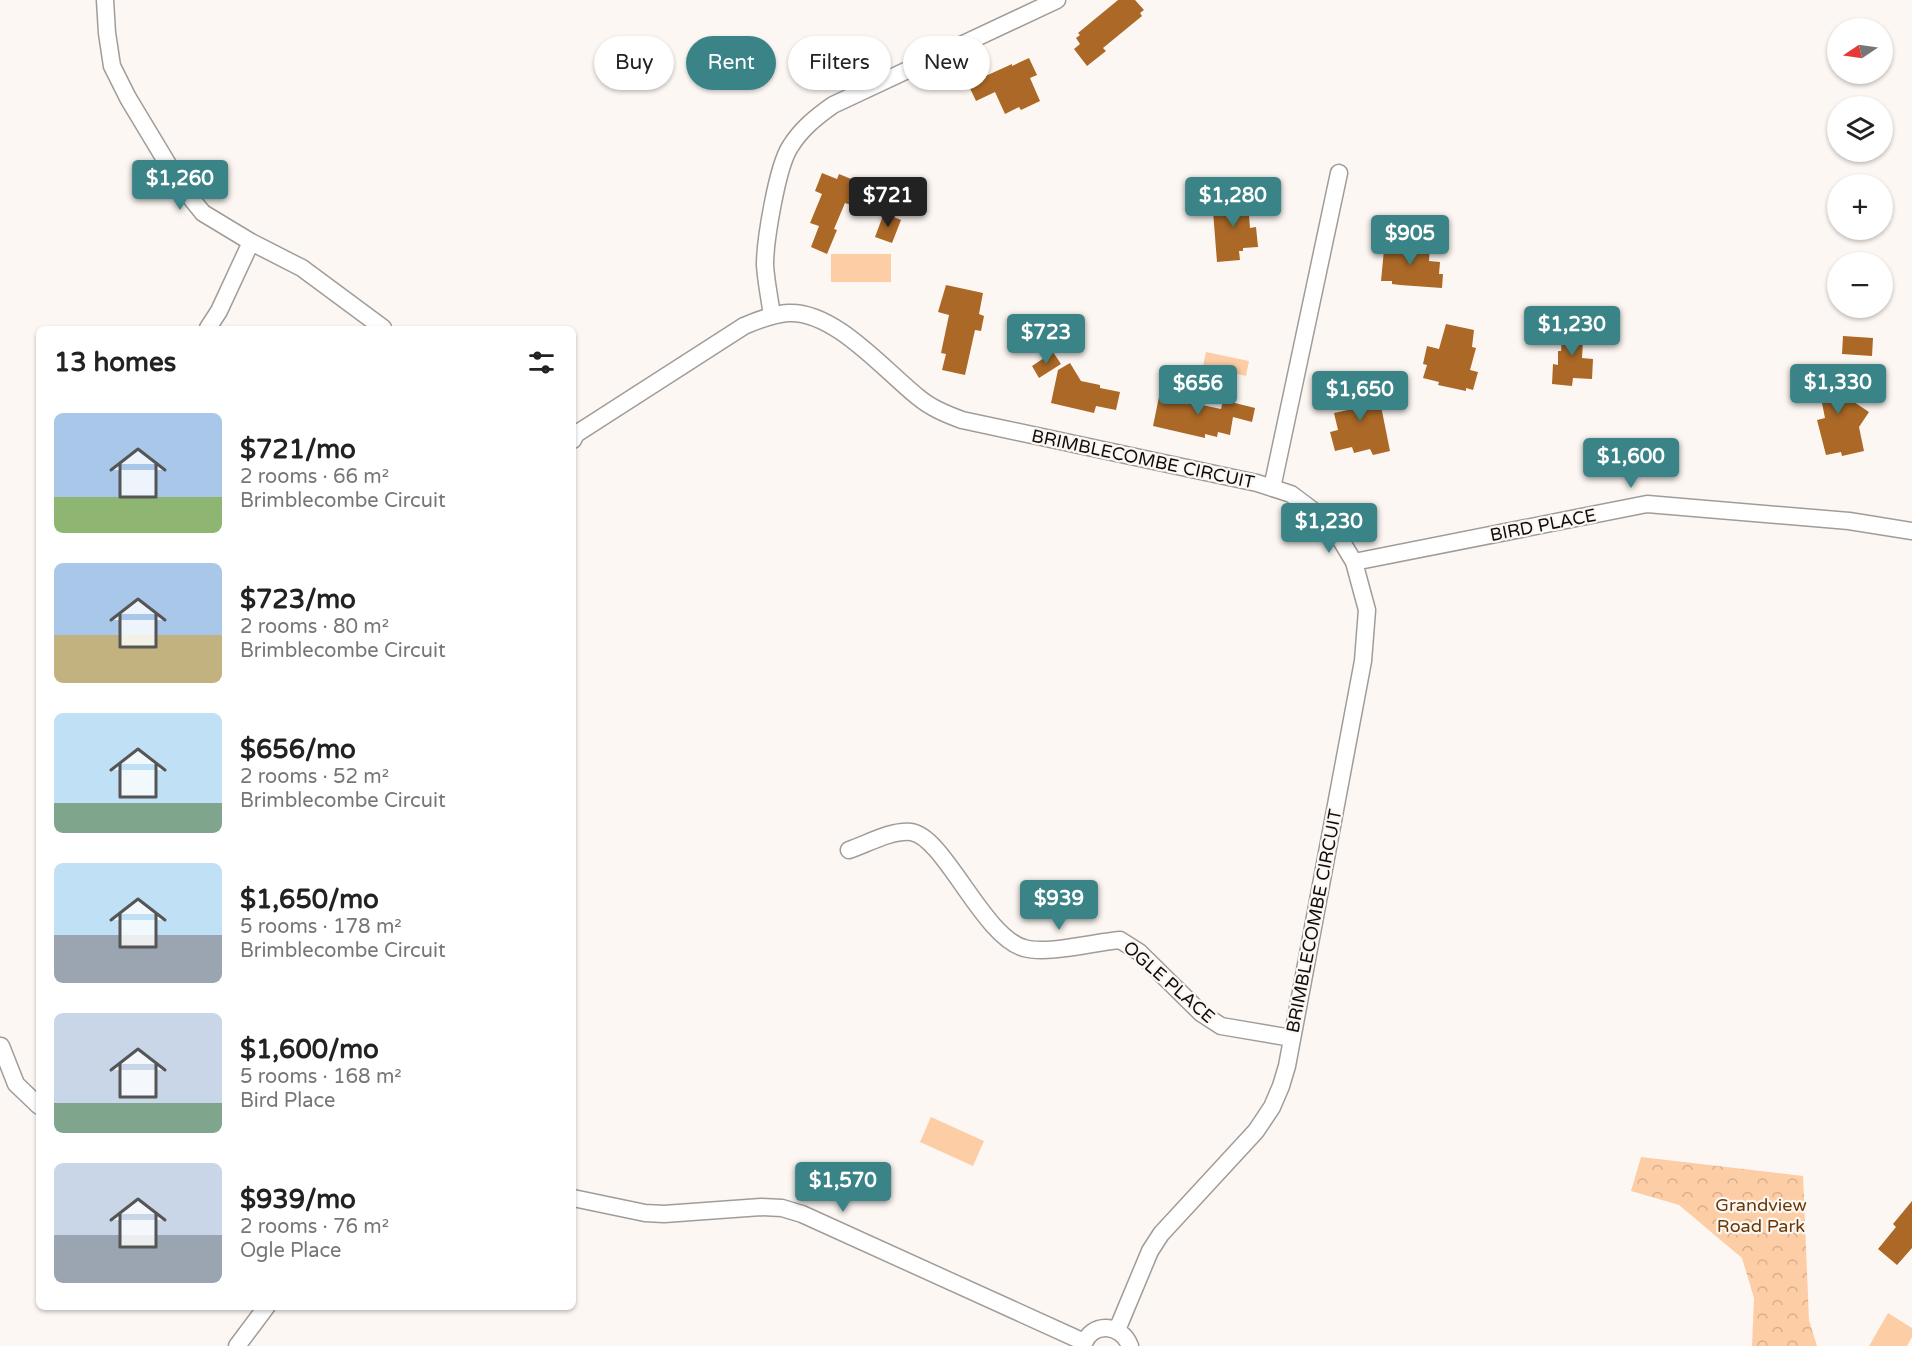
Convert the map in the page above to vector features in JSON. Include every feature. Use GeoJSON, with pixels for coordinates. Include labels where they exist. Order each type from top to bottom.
{"type":"FeatureCollection","features":[{"type":"Feature","properties":{"kind":"street"},"geometry":{"type":"LineString","coordinates":[[105,0],[112,66],[134,108],[181,186],[203,213],[251,242],[302,268],[380,326]]}},
{"type":"Feature","properties":{"kind":"street"},"geometry":{"type":"LineString","coordinates":[[772,316],[765,265],[779,175],[789,148],[809,123],[833,105],[1057,0]]}},
{"type":"Feature","properties":{"kind":"street"},"geometry":{"type":"LineString","coordinates":[[1272,488],[1339,173]]}},
{"type":"Feature","properties":{"kind":"street"},"geometry":{"type":"LineString","coordinates":[[209,326],[219,311],[251,242]]}},
{"type":"Feature","properties":{"kind":"street","name":"BRIMBLECOMBE CIRCUIT"},"geometry":{"type":"LineString","coordinates":[[576,434],[744,326],[772,316],[790,313],[811,317],[830,325],[852,339],[919,398],[939,412],[962,420],[1257,483],[1291,494],[1319,515],[1339,537],[1354,562],[1366,610],[1363,661],[1287,1066],[1272,1107],[1256,1131],[1161,1234],[1150,1251],[1117,1330]]}},
{"type":"Feature","properties":{"kind":"street","name":"BIRD PLACE"},"geometry":{"type":"LineString","coordinates":[[1354,562],[1647,504],[1849,521],[1912,531]]}},
{"type":"Feature","properties":{"kind":"street","name":"OGLE PLACE"},"geometry":{"type":"LineString","coordinates":[[849,850],[892,834],[911,832],[924,838],[1009,942],[1025,949],[1042,951],[1120,940],[1139,952],[1202,1013],[1221,1026],[1292,1038]]}},
{"type":"Feature","properties":{"kind":"street"},"geometry":{"type":"LineString","coordinates":[[1,1046],[16,1084],[36,1103]]}},
{"type":"Feature","properties":{"kind":"street"},"geometry":{"type":"LineString","coordinates":[[576,1199],[654,1214],[761,1207],[782,1208],[802,1214],[1083,1344],[1094,1330],[1110,1328],[1117,1330],[1127,1339],[1130,1346]]}},
{"type":"Feature","properties":{"kind":"street"},"geometry":{"type":"LineString","coordinates":[[237,1346],[261,1310]]}},
{"type":"Feature","properties":{"kind":"green space"},"geometry":{"type":"Polygon","coordinates":[[[831,254],[891,254],[891,282],[831,282],[831,254]]]}},
{"type":"Feature","properties":{"kind":"green space"},"geometry":{"type":"Polygon","coordinates":[[[1206,352],[1249,361],[1246,376],[1203,366],[1206,352]]]}},
{"type":"Feature","properties":{"kind":"green space"},"geometry":{"type":"Polygon","coordinates":[[[931,1117],[984,1141],[973,1166],[920,1142],[931,1117]]]}},
{"type":"Feature","properties":{"kind":"green space","name":"Grandview Road Park"},"geometry":{"type":"Polygon","coordinates":[[[1641,1157],[1803,1176],[1809,1320],[1817,1346],[1752,1346],[1754,1298],[1742,1258],[1679,1205],[1631,1191],[1641,1157]]]}},
{"type":"Feature","properties":{"kind":"green space"},"geometry":{"type":"Polygon","coordinates":[[[1888,1313],[1912,1328],[1912,1337],[1907,1346],[1869,1346],[1888,1313]]]}},
{"type":"Feature","properties":{"kind":"building"},"geometry":{"type":"Polygon","coordinates":[[[1118,0],[1135,0],[1144,10],[1140,13],[1142,16],[1103,48],[1106,51],[1087,66],[1074,49],[1080,44],[1076,38],[1080,35],[1078,33],[1118,0]]]}},
{"type":"Feature","properties":{"kind":"building"},"geometry":{"type":"Polygon","coordinates":[[[1029,58],[1037,75],[1030,78],[1040,101],[1021,110],[1019,107],[1005,114],[995,92],[976,101],[971,90],[990,90],[990,74],[1012,64],[1012,66],[1029,58]]]}},
{"type":"Feature","properties":{"kind":"building"},"geometry":{"type":"Polygon","coordinates":[[[822,173],[837,179],[839,174],[873,188],[864,210],[845,203],[827,254],[811,247],[819,226],[810,223],[822,194],[815,191],[822,173]]]}},
{"type":"Feature","properties":{"kind":"building"},"geometry":{"type":"Polygon","coordinates":[[[1243,193],[1244,203],[1248,203],[1250,228],[1256,227],[1258,247],[1243,248],[1243,251],[1239,251],[1240,260],[1217,262],[1213,211],[1223,210],[1221,195],[1243,193]]]}},
{"type":"Feature","properties":{"kind":"building"},"geometry":{"type":"Polygon","coordinates":[[[884,213],[901,220],[892,243],[875,237],[884,213]]]}},
{"type":"Feature","properties":{"kind":"building"},"geometry":{"type":"Polygon","coordinates":[[[1385,239],[1402,240],[1402,244],[1430,246],[1429,261],[1440,262],[1439,274],[1443,274],[1442,288],[1400,285],[1392,284],[1392,281],[1381,281],[1385,239]]]}},
{"type":"Feature","properties":{"kind":"building"},"geometry":{"type":"Polygon","coordinates":[[[946,285],[983,293],[979,314],[984,316],[981,331],[975,330],[965,375],[942,370],[946,354],[941,353],[949,315],[938,312],[946,285]]]}},
{"type":"Feature","properties":{"kind":"building"},"geometry":{"type":"Polygon","coordinates":[[[1563,321],[1584,323],[1582,358],[1593,359],[1592,379],[1573,378],[1572,386],[1552,384],[1553,364],[1558,365],[1558,351],[1561,351],[1563,321]]]}},
{"type":"Feature","properties":{"kind":"building"},"geometry":{"type":"Polygon","coordinates":[[[1446,324],[1474,330],[1472,347],[1476,348],[1470,370],[1478,372],[1473,390],[1466,388],[1466,391],[1438,385],[1439,382],[1423,378],[1427,365],[1423,364],[1427,346],[1439,349],[1446,324]]]}},
{"type":"Feature","properties":{"kind":"building"},"geometry":{"type":"Polygon","coordinates":[[[1843,336],[1873,338],[1872,356],[1842,354],[1843,336]]]}},
{"type":"Feature","properties":{"kind":"building"},"geometry":{"type":"Polygon","coordinates":[[[1053,352],[1061,364],[1039,378],[1032,366],[1053,352]]]}},
{"type":"Feature","properties":{"kind":"building"},"geometry":{"type":"Polygon","coordinates":[[[1070,363],[1081,381],[1120,392],[1116,410],[1096,406],[1094,413],[1051,403],[1058,370],[1070,363]]]}},
{"type":"Feature","properties":{"kind":"building"},"geometry":{"type":"Polygon","coordinates":[[[1842,370],[1848,398],[1869,412],[1859,427],[1864,451],[1842,456],[1841,452],[1826,455],[1817,420],[1825,418],[1820,393],[1811,396],[1807,378],[1842,370]]]}},
{"type":"Feature","properties":{"kind":"building"},"geometry":{"type":"Polygon","coordinates":[[[1363,378],[1372,406],[1375,408],[1381,406],[1390,451],[1373,455],[1370,449],[1354,453],[1352,447],[1335,451],[1330,432],[1338,430],[1334,413],[1348,410],[1342,382],[1363,378]]]}},
{"type":"Feature","properties":{"kind":"building"},"geometry":{"type":"Polygon","coordinates":[[[1160,392],[1178,396],[1178,400],[1221,409],[1223,400],[1255,408],[1252,422],[1233,417],[1230,435],[1218,432],[1217,437],[1205,434],[1205,438],[1153,426],[1160,392]]]}},
{"type":"Feature","properties":{"kind":"building"},"geometry":{"type":"Polygon","coordinates":[[[1912,1201],[1912,1248],[1897,1265],[1878,1249],[1896,1227],[1893,1224],[1912,1201]]]}}]}
